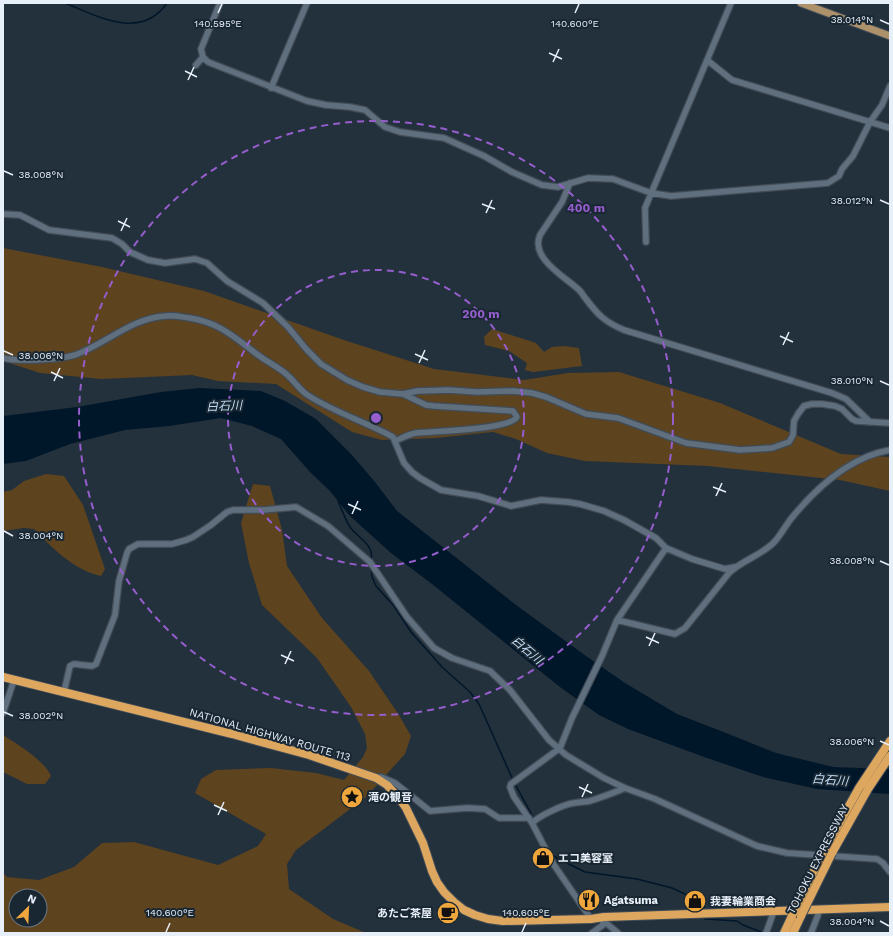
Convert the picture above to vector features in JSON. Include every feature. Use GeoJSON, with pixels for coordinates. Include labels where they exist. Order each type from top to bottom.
{"type":"FeatureCollection","features":[{"type":"Feature","properties":{"kind":"highway","name":"NATIONAL HIGHWAY ROUTE 113"},"geometry":{"type":"LineString","coordinates":[[3,677],[232,734],[309,755],[376,778],[387,785],[406,808],[423,842],[437,882],[449,897],[464,910],[488,919],[503,921],[591,919],[604,917],[890,906]]}},
{"type":"Feature","properties":{"kind":"highway","name":"TOHOKU EXPRESSWAY"},"geometry":{"type":"LineString","coordinates":[[784,933],[823,852],[840,821],[859,788],[890,741]]}},
{"type":"Feature","properties":{"kind":"highway","name":"TOHOKU EXPRESSWAY"},"geometry":{"type":"LineString","coordinates":[[793,933],[845,828],[890,756]]}},
{"type":"Feature","properties":{"kind":"main road"},"geometry":{"type":"LineString","coordinates":[[801,3],[890,36]]}},
{"type":"Feature","properties":{"kind":"street"},"geometry":{"type":"LineString","coordinates":[[220,3],[202,46],[201,52],[203,57],[208,62],[271,88],[315,103],[365,110],[385,126],[400,132],[444,138],[484,156],[512,172],[542,185],[558,187],[588,178],[613,179],[651,193],[671,196],[828,183],[839,176],[842,169],[853,156],[870,122],[882,105],[890,86]]}},
{"type":"Feature","properties":{"kind":"street"},"geometry":{"type":"LineString","coordinates":[[271,88],[307,3]]}},
{"type":"Feature","properties":{"kind":"street"},"geometry":{"type":"LineString","coordinates":[[646,242],[645,208],[731,3]]}},
{"type":"Feature","properties":{"kind":"street"},"geometry":{"type":"LineString","coordinates":[[196,65],[203,57]]}},
{"type":"Feature","properties":{"kind":"street"},"geometry":{"type":"LineString","coordinates":[[707,60],[732,80],[890,128]]}},
{"type":"Feature","properties":{"kind":"street"},"geometry":{"type":"LineString","coordinates":[[570,184],[562,202],[537,241],[538,246],[541,253],[552,268],[579,290],[602,318],[610,324],[624,330],[837,395],[846,399],[870,422]]}},
{"type":"Feature","properties":{"kind":"street"},"geometry":{"type":"LineString","coordinates":[[3,214],[20,215],[49,230],[112,238],[122,244],[130,252],[148,260],[165,263],[195,259],[207,263],[227,281],[263,303],[288,327],[321,364],[348,380],[363,387],[380,392],[403,394],[417,391],[449,390],[477,392],[514,391],[532,393],[586,414],[618,418],[686,443],[740,450],[772,448],[789,442],[793,435],[794,421],[798,414],[804,406],[812,404],[835,406],[858,422],[890,423]]}},
{"type":"Feature","properties":{"kind":"street"},"geometry":{"type":"LineString","coordinates":[[3,358],[9,360],[53,360],[68,357],[90,348],[142,320],[157,317],[179,316],[205,321],[222,328],[289,377],[310,397],[330,408],[389,435],[395,441],[404,463],[412,472],[441,490],[478,496],[511,506],[542,500],[580,504],[604,511],[635,525],[656,538],[666,548],[692,559],[725,569],[735,567]]}},
{"type":"Feature","properties":{"kind":"street"},"geometry":{"type":"LineString","coordinates":[[395,441],[416,433],[498,426],[516,420],[517,417],[513,411],[426,405],[403,394]]}},
{"type":"Feature","properties":{"kind":"street"},"geometry":{"type":"LineString","coordinates":[[616,620],[675,634],[686,628],[723,579],[735,567],[776,541],[790,520],[818,489],[838,473],[879,452],[890,450]]}},
{"type":"Feature","properties":{"kind":"street"},"geometry":{"type":"LineString","coordinates":[[64,692],[70,666],[74,664],[87,667],[96,664],[115,615],[119,581],[126,552],[134,545],[172,544],[186,540],[211,525],[227,512],[233,510],[264,510],[296,507],[328,526],[371,564],[407,617],[434,648],[452,658],[483,668],[496,675],[510,690],[549,740],[572,759],[597,774],[626,788],[655,799],[757,846],[787,853],[877,860],[883,863],[890,872]]}},
{"type":"Feature","properties":{"kind":"street"},"geometry":{"type":"LineString","coordinates":[[591,919],[554,865],[533,820],[514,797],[510,787],[514,782],[560,748],[602,656],[616,620],[666,548]]}},
{"type":"Feature","properties":{"kind":"street"},"geometry":{"type":"LineString","coordinates":[[3,713],[14,680]]}},
{"type":"Feature","properties":{"kind":"street"},"geometry":{"type":"LineString","coordinates":[[376,778],[381,777],[395,783],[430,811],[467,808],[485,809],[499,818],[533,820],[574,802],[589,801],[626,788]]}},
{"type":"Feature","properties":{"kind":"street"},"geometry":{"type":"LineString","coordinates":[[811,933],[818,915],[818,909]]}},
{"type":"Feature","properties":{"kind":"street"},"geometry":{"type":"LineString","coordinates":[[766,933],[774,911]]}},
{"type":"Feature","properties":{"kind":"street"},"geometry":{"type":"LineString","coordinates":[[592,933],[603,925],[604,917]]}},
{"type":"Feature","properties":{"kind":"street"},"geometry":{"type":"LineString","coordinates":[[604,917],[605,922],[618,933]]}},
{"type":"Feature","properties":{"kind":"shaded area"},"geometry":{"type":"Polygon","coordinates":[[[3,248],[102,267],[204,291],[344,340],[434,369],[524,380],[568,373],[619,372],[720,403],[841,454],[890,457],[890,491],[840,480],[708,466],[585,461],[547,453],[516,439],[493,432],[436,438],[382,440],[352,432],[276,384],[218,381],[192,375],[101,379],[40,373],[3,361],[3,248]]]}},
{"type":"Feature","properties":{"kind":"shaded area"},"geometry":{"type":"Polygon","coordinates":[[[492,329],[536,343],[544,352],[552,347],[564,346],[579,348],[582,366],[533,372],[525,370],[527,363],[509,351],[485,345],[484,337],[492,329]]]}},
{"type":"Feature","properties":{"kind":"shaded area"},"geometry":{"type":"Polygon","coordinates":[[[46,474],[64,476],[83,505],[105,569],[101,576],[73,564],[34,529],[24,528],[3,531],[3,492],[12,490],[24,481],[46,474]]]}},
{"type":"Feature","properties":{"kind":"shaded area"},"geometry":{"type":"Polygon","coordinates":[[[253,484],[270,486],[282,530],[287,566],[322,618],[369,671],[399,715],[411,736],[405,754],[366,797],[296,850],[287,864],[289,889],[333,919],[366,933],[3,933],[3,873],[7,877],[39,880],[74,867],[102,843],[134,842],[218,865],[258,846],[266,834],[195,793],[201,779],[216,770],[271,768],[316,773],[344,780],[363,757],[367,748],[365,734],[351,707],[317,658],[262,605],[249,563],[241,523],[253,484]]]}},
{"type":"Feature","properties":{"kind":"shaded area"},"geometry":{"type":"Polygon","coordinates":[[[3,735],[30,753],[48,770],[51,776],[45,784],[27,784],[3,772],[3,735]]]}},
{"type":"Feature","properties":{"kind":"water","name":"白石川"},"geometry":{"type":"Polygon","coordinates":[[[200,388],[261,391],[285,401],[316,419],[352,455],[397,511],[516,605],[586,656],[625,683],[677,714],[776,753],[833,767],[890,769],[890,794],[817,789],[763,777],[628,729],[599,715],[560,687],[391,553],[350,516],[330,491],[310,472],[281,439],[252,426],[221,418],[169,426],[125,430],[70,444],[26,461],[3,464],[3,416],[77,407],[161,392],[200,388]]]}},
{"type":"Feature","properties":{"kind":"waterway"},"geometry":{"type":"LineString","coordinates":[[65,3],[104,19],[132,23],[145,21],[156,14],[167,3]]}},
{"type":"Feature","properties":{"kind":"waterway"},"geometry":{"type":"LineString","coordinates":[[338,501],[350,527],[371,550],[371,560]]}},
{"type":"Feature","properties":{"kind":"waterway"},"geometry":{"type":"LineString","coordinates":[[371,566],[372,577],[376,586],[394,606],[411,632],[442,667],[470,692],[479,704],[513,780]]}},
{"type":"Feature","properties":{"kind":"waterway"},"geometry":{"type":"LineString","coordinates":[[515,784],[534,819]]}},
{"type":"Feature","properties":{"kind":"waterway"},"geometry":{"type":"LineString","coordinates":[[535,823],[553,856],[585,872],[637,879],[672,888],[704,903],[704,908]]}},
{"type":"Feature","properties":{"kind":"waterway"},"geometry":{"type":"LineString","coordinates":[[705,918],[737,921],[761,932]]}},
{"type":"Feature","properties":{"kind":"place","name":"滝の観音"},"geometry":{"type":"Point","coordinates":[352,797]}},
{"type":"Feature","properties":{"kind":"place","name":"エコ美容室"},"geometry":{"type":"Point","coordinates":[543,858]}},
{"type":"Feature","properties":{"kind":"place","name":"Agatsuma"},"geometry":{"type":"Point","coordinates":[589,900]}},
{"type":"Feature","properties":{"kind":"place","name":"我妻輪業商会"},"geometry":{"type":"Point","coordinates":[695,901]}},
{"type":"Feature","properties":{"kind":"place","name":"あたご茶屋"},"geometry":{"type":"Point","coordinates":[448,913]}}]}
